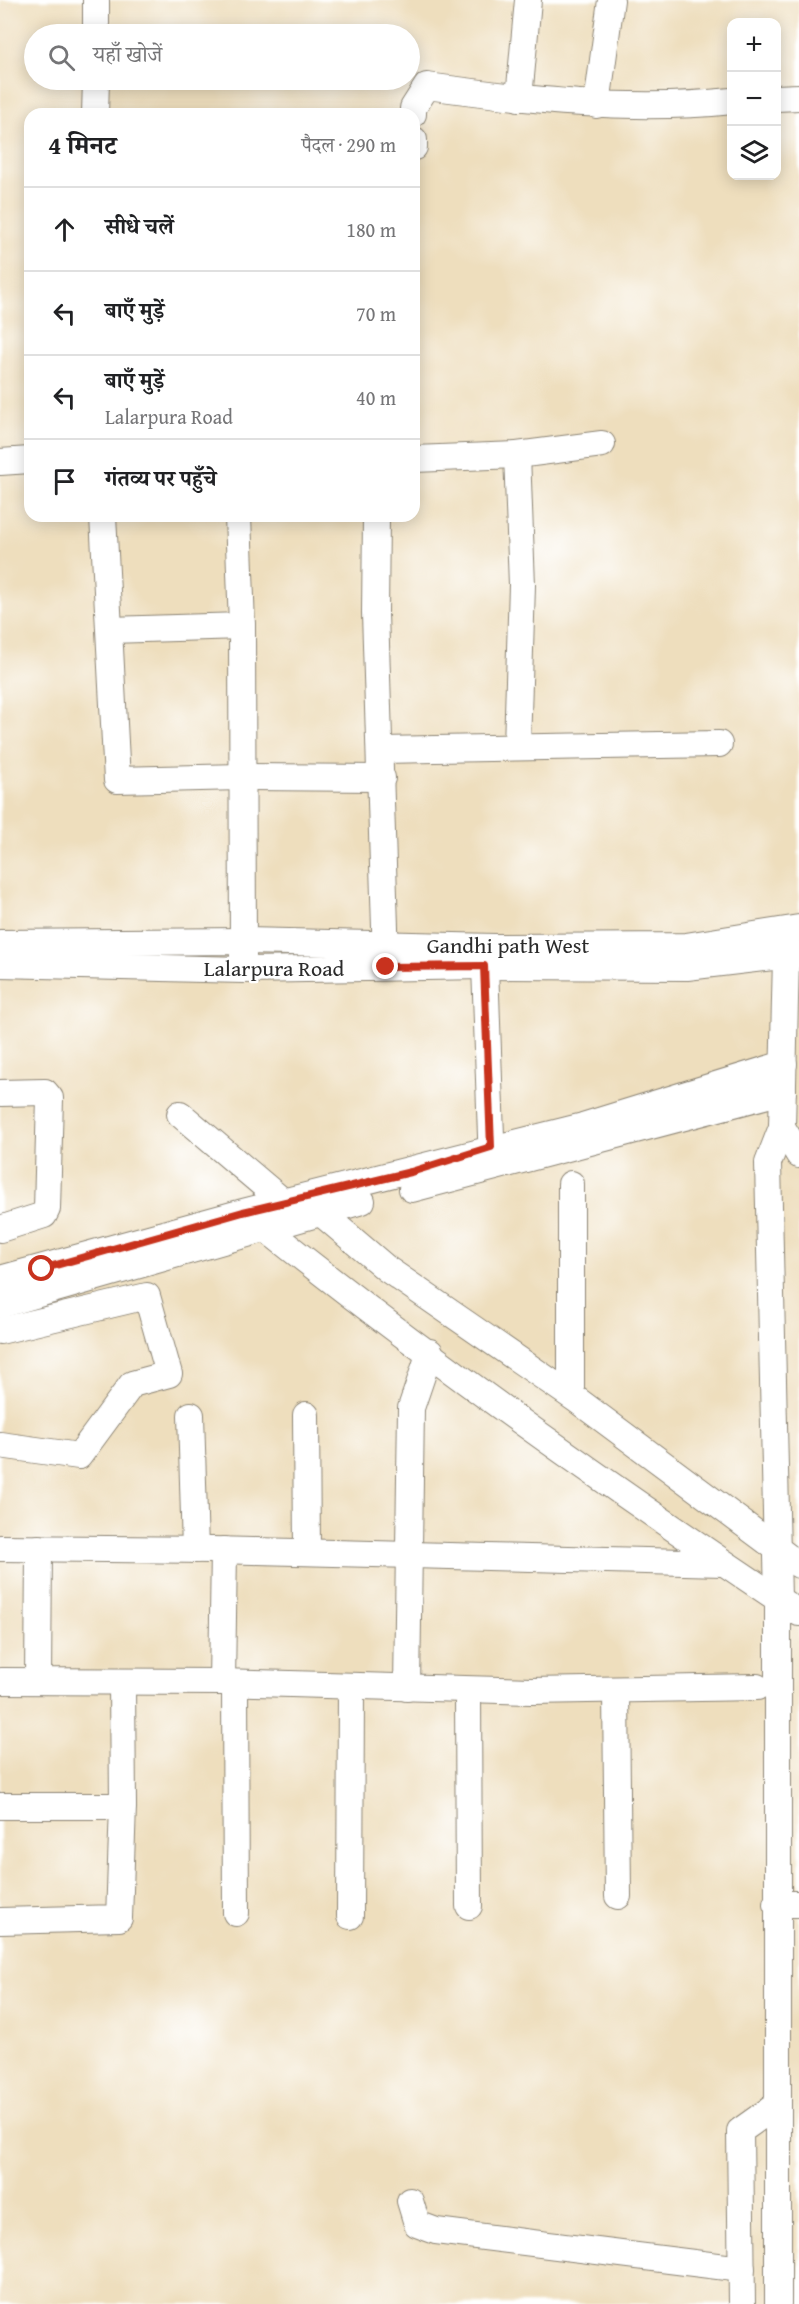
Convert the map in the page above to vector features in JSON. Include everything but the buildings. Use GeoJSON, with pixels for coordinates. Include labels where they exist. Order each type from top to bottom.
{"type":"FeatureCollection","features":[{"type":"Feature","properties":{"kind":"street"},"geometry":{"type":"LineString","coordinates":[[96,0],[96,24]]}},
{"type":"Feature","properties":{"kind":"street"},"geometry":{"type":"LineString","coordinates":[[519,98],[528,0]]}},
{"type":"Feature","properties":{"kind":"street"},"geometry":{"type":"LineString","coordinates":[[597,105],[611,0]]}},
{"type":"Feature","properties":{"kind":"street"},"geometry":{"type":"LineString","coordinates":[[412,108],[427,86],[597,105],[686,106],[727,102]]}},
{"type":"Feature","properties":{"kind":"street"},"geometry":{"type":"LineString","coordinates":[[95,108],[96,90]]}},
{"type":"Feature","properties":{"kind":"street"},"geometry":{"type":"LineString","coordinates":[[781,98],[799,97]]}},
{"type":"Feature","properties":{"kind":"street"},"geometry":{"type":"LineString","coordinates":[[420,459],[518,455],[602,444]]}},
{"type":"Feature","properties":{"kind":"street"},"geometry":{"type":"LineString","coordinates":[[517,746],[522,585],[518,455]]}},
{"type":"Feature","properties":{"kind":"street"},"geometry":{"type":"LineString","coordinates":[[0,462],[24,460]]}},
{"type":"Feature","properties":{"kind":"street"},"geometry":{"type":"LineString","coordinates":[[103,522],[117,780],[241,777],[382,778]]}},
{"type":"Feature","properties":{"kind":"street"},"geometry":{"type":"LineString","coordinates":[[238,522],[242,626],[243,970]]}},
{"type":"Feature","properties":{"kind":"street"},"geometry":{"type":"LineString","coordinates":[[376,522],[375,613],[386,956]]}},
{"type":"Feature","properties":{"kind":"street"},"geometry":{"type":"LineString","coordinates":[[110,630],[242,626]]}},
{"type":"Feature","properties":{"kind":"street"},"geometry":{"type":"LineString","coordinates":[[381,750],[718,744]]}},
{"type":"Feature","properties":{"kind":"street"},"geometry":{"type":"LineString","coordinates":[[778,2304],[778,2104],[788,1904],[776,1547],[768,1163],[782,1127],[792,956],[791,930]]}},
{"type":"Feature","properties":{"kind":"street","name":"Gandhi path West"},"geometry":{"type":"LineString","coordinates":[[0,943],[244,940],[386,956],[686,946],[791,930]]}},
{"type":"Feature","properties":{"kind":"street","name":"Lalarpura Road"},"geometry":{"type":"LineString","coordinates":[[0,964],[243,970],[386,956],[484,966],[687,967],[792,956]]}},
{"type":"Feature","properties":{"kind":"street"},"geometry":{"type":"LineString","coordinates":[[484,966],[491,1158]]}},
{"type":"Feature","properties":{"kind":"street"},"geometry":{"type":"LineString","coordinates":[[143,1252],[265,1228],[302,1211],[411,1172],[491,1158],[583,1126],[784,1064]]}},
{"type":"Feature","properties":{"kind":"street"},"geometry":{"type":"LineString","coordinates":[[40,1323],[12,1291],[143,1252],[302,1211],[491,1158],[783,1091]]}},
{"type":"Feature","properties":{"kind":"street"},"geometry":{"type":"LineString","coordinates":[[0,1093],[45,1092],[50,1098],[47,1209],[44,1215],[0,1229]]}},
{"type":"Feature","properties":{"kind":"street"},"geometry":{"type":"LineString","coordinates":[[180,1114],[302,1211],[571,1395],[799,1564]]}},
{"type":"Feature","properties":{"kind":"street"},"geometry":{"type":"LineString","coordinates":[[782,1127],[799,1155]]}},
{"type":"Feature","properties":{"kind":"street"},"geometry":{"type":"LineString","coordinates":[[571,1184],[571,1395]]}},
{"type":"Feature","properties":{"kind":"street"},"geometry":{"type":"LineString","coordinates":[[265,1228],[430,1352],[723,1563],[799,1613]]}},
{"type":"Feature","properties":{"kind":"street"},"geometry":{"type":"LineString","coordinates":[[0,1331],[147,1296],[169,1374],[132,1384],[79,1456],[0,1445]]}},
{"type":"Feature","properties":{"kind":"street"},"geometry":{"type":"LineString","coordinates":[[406,1688],[411,1408],[430,1352]]}},
{"type":"Feature","properties":{"kind":"street"},"geometry":{"type":"LineString","coordinates":[[191,1415],[195,1550]]}},
{"type":"Feature","properties":{"kind":"street"},"geometry":{"type":"LineString","coordinates":[[306,1415],[307,1552]]}},
{"type":"Feature","properties":{"kind":"street"},"geometry":{"type":"LineString","coordinates":[[0,1548],[224,1550],[723,1563]]}},
{"type":"Feature","properties":{"kind":"street"},"geometry":{"type":"LineString","coordinates":[[38,1681],[39,1548]]}},
{"type":"Feature","properties":{"kind":"street"},"geometry":{"type":"LineString","coordinates":[[224,1550],[236,1913]]}},
{"type":"Feature","properties":{"kind":"street"},"geometry":{"type":"LineString","coordinates":[[0,1681],[229,1683],[468,1690],[757,1687]]}},
{"type":"Feature","properties":{"kind":"street"},"geometry":{"type":"LineString","coordinates":[[0,1921],[119,1918],[123,1806],[122,1683]]}},
{"type":"Feature","properties":{"kind":"street"},"geometry":{"type":"LineString","coordinates":[[350,1916],[351,1687]]}},
{"type":"Feature","properties":{"kind":"street"},"geometry":{"type":"LineString","coordinates":[[468,1690],[469,1906]]}},
{"type":"Feature","properties":{"kind":"street"},"geometry":{"type":"LineString","coordinates":[[616,1690],[618,1896]]}},
{"type":"Feature","properties":{"kind":"street"},"geometry":{"type":"LineString","coordinates":[[0,1806],[123,1806]]}},
{"type":"Feature","properties":{"kind":"street"},"geometry":{"type":"LineString","coordinates":[[742,2304],[740,2131],[778,2104]]}},
{"type":"Feature","properties":{"kind":"street"},"geometry":{"type":"LineString","coordinates":[[410,2201],[417,2224],[424,2228],[742,2269]]}},
{"type":"Feature","properties":{"kind":"route"},"geometry":{"type":"LineString","coordinates":[[42,1269],[243,1212],[411,1172],[491,1147],[484,966],[386,967]]}}]}
